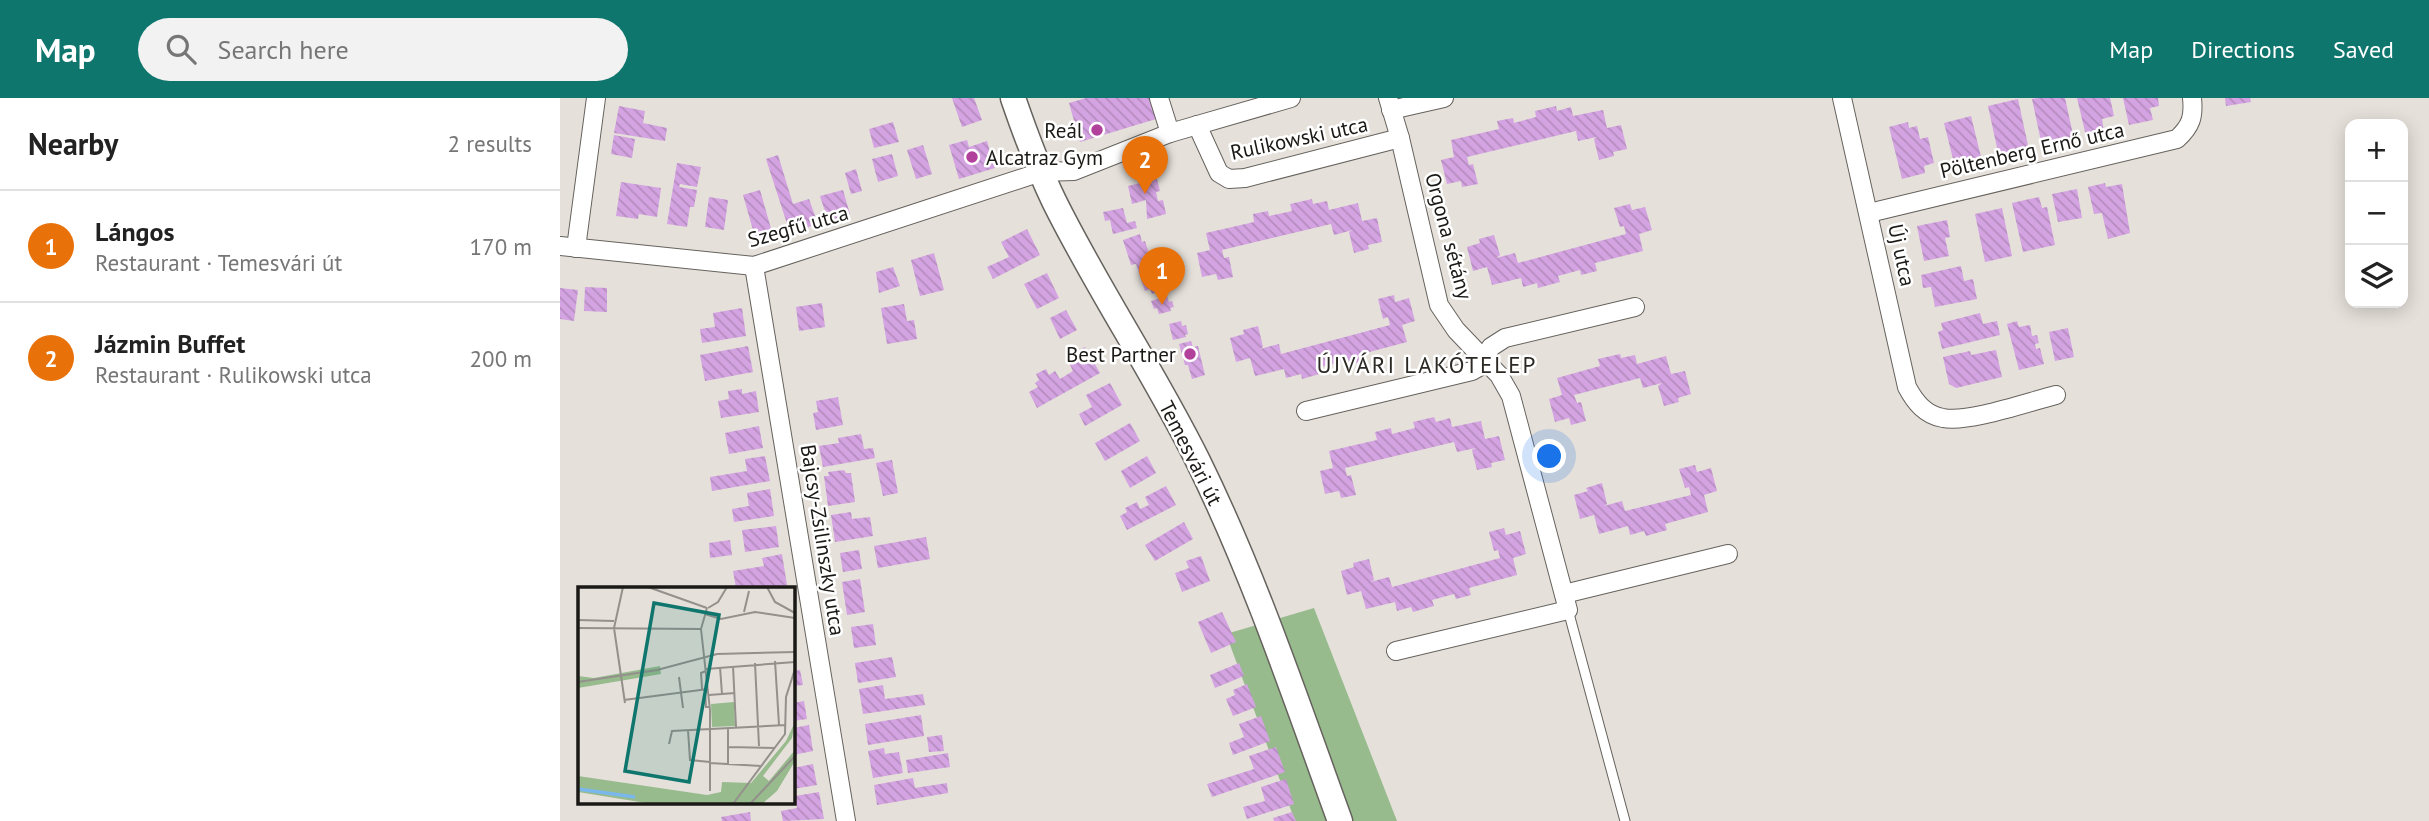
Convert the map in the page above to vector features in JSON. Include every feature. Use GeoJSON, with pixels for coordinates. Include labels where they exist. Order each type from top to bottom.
{"type":"FeatureCollection","features":[{"type":"Feature","properties":{"kind":"street"},"geometry":{"type":"LineString","coordinates":[[568,247],[596,98]]}},
{"type":"Feature","properties":{"kind":"street","name":"Temesvári út"},"geometry":{"type":"LineString","coordinates":[[1013,98],[1054,202],[1203,472],[1236,544],[1340,821]]}},
{"type":"Feature","properties":{"kind":"street"},"geometry":{"type":"LineString","coordinates":[[1159,98],[1170,133]]}},
{"type":"Feature","properties":{"kind":"street","name":"Rulikowski utca"},"geometry":{"type":"LineString","coordinates":[[1041,172],[1074,171],[1170,133],[1291,98]]}},
{"type":"Feature","properties":{"kind":"street","name":"Rulikowski utca"},"geometry":{"type":"LineString","coordinates":[[1389,104],[1444,98]]}},
{"type":"Feature","properties":{"kind":"street","name":"Új utca"},"geometry":{"type":"LineString","coordinates":[[1842,98],[1907,387],[1920,407],[1941,418],[1967,417],[2056,395]]}},
{"type":"Feature","properties":{"kind":"street","name":"Orgona sétány"},"geometry":{"type":"LineString","coordinates":[[1389,104],[1400,138],[1439,305],[1456,330],[1499,375],[1511,396],[1566,602]]}},
{"type":"Feature","properties":{"kind":"street","name":"Pöltenberg Ernő utca"},"geometry":{"type":"LineString","coordinates":[[1869,212],[2177,139],[2188,129],[2193,107]]}},
{"type":"Feature","properties":{"kind":"street","name":"Rulikowski utca"},"geometry":{"type":"LineString","coordinates":[[1197,125],[1219,173],[1229,179],[1245,178],[1400,138]]}},
{"type":"Feature","properties":{"kind":"street","name":"Szegfű utca"},"geometry":{"type":"LineString","coordinates":[[568,247],[754,266],[1041,172]]}},
{"type":"Feature","properties":{"kind":"street","name":"Bajcsy-Zsilinszky utca"},"geometry":{"type":"LineString","coordinates":[[754,266],[846,821]]}},
{"type":"Feature","properties":{"kind":"street"},"geometry":{"type":"LineString","coordinates":[[1306,411],[1472,371],[1479,367],[1491,347],[1505,338],[1636,307]]}},
{"type":"Feature","properties":{"kind":"street"},"geometry":{"type":"LineString","coordinates":[[1396,651],[1728,554]]}},
{"type":"Feature","properties":{"kind":"lane"},"geometry":{"type":"LineString","coordinates":[[1566,602],[1625,821]]}},
{"type":"Feature","properties":{"kind":"green space"},"geometry":{"type":"Polygon","coordinates":[[[1314,608],[1397,821],[1295,821],[1226,634],[1314,608]]]}},
{"type":"Feature","properties":{"kind":"building"},"geometry":{"type":"Polygon","coordinates":[[[952,98],[974,98],[982,120],[962,127],[952,98]]]}},
{"type":"Feature","properties":{"kind":"building","name":"Reál"},"geometry":{"type":"Polygon","coordinates":[[[1086,98],[1150,98],[1156,119],[1080,142],[1069,103],[1086,98]]]}},
{"type":"Feature","properties":{"kind":"building"},"geometry":{"type":"Polygon","coordinates":[[[2065,98],[2074,139],[2042,146],[2032,99],[2065,98]]]}},
{"type":"Feature","properties":{"kind":"building"},"geometry":{"type":"Polygon","coordinates":[[[2077,98],[2110,98],[2114,116],[2102,119],[2104,132],[2086,136],[2077,98]]]}},
{"type":"Feature","properties":{"kind":"building"},"geometry":{"type":"Polygon","coordinates":[[[2123,98],[2158,98],[2159,106],[2150,108],[2153,120],[2129,125],[2123,98]]]}},
{"type":"Feature","properties":{"kind":"building"},"geometry":{"type":"Polygon","coordinates":[[[2225,98],[2250,98],[2251,102],[2226,106],[2225,98]]]}},
{"type":"Feature","properties":{"kind":"building"},"geometry":{"type":"Polygon","coordinates":[[[2018,99],[2029,150],[1999,157],[1988,106],[2018,99]]]}},
{"type":"Feature","properties":{"kind":"building"},"geometry":{"type":"Polygon","coordinates":[[[619,106],[645,111],[643,123],[667,128],[665,141],[614,133],[619,106]]]}},
{"type":"Feature","properties":{"kind":"building"},"geometry":{"type":"Polygon","coordinates":[[[1556,106],[1557,111],[1571,107],[1573,116],[1603,110],[1607,128],[1621,125],[1627,149],[1613,152],[1614,156],[1599,160],[1594,139],[1597,137],[1578,141],[1576,131],[1467,157],[1469,165],[1473,164],[1478,184],[1462,187],[1461,181],[1447,184],[1441,160],[1454,157],[1451,140],[1499,129],[1497,121],[1513,118],[1514,123],[1536,117],[1535,111],[1556,106]]]}},
{"type":"Feature","properties":{"kind":"building"},"geometry":{"type":"Polygon","coordinates":[[[1971,116],[1982,161],[1955,167],[1944,123],[1971,116]]]}},
{"type":"Feature","properties":{"kind":"building"},"geometry":{"type":"Polygon","coordinates":[[[893,122],[899,142],[874,148],[869,129],[893,122]]]}},
{"type":"Feature","properties":{"kind":"building"},"geometry":{"type":"Polygon","coordinates":[[[1908,122],[1909,128],[1917,126],[1920,139],[1928,137],[1934,163],[1924,166],[1925,173],[1902,179],[1889,127],[1908,122]]]}},
{"type":"Feature","properties":{"kind":"building"},"geometry":{"type":"Polygon","coordinates":[[[614,135],[635,139],[632,158],[611,154],[614,135]]]}},
{"type":"Feature","properties":{"kind":"building","name":"Alcatraz Gym"},"geometry":{"type":"Polygon","coordinates":[[[967,140],[969,147],[987,141],[995,168],[959,179],[949,145],[967,140]]]}},
{"type":"Feature","properties":{"kind":"building"},"geometry":{"type":"Polygon","coordinates":[[[923,145],[932,174],[916,179],[907,150],[923,145]]]}},
{"type":"Feature","properties":{"kind":"building"},"geometry":{"type":"Polygon","coordinates":[[[892,154],[898,176],[878,182],[872,159],[892,154]]]}},
{"type":"Feature","properties":{"kind":"building"},"geometry":{"type":"Polygon","coordinates":[[[778,155],[793,204],[809,199],[818,224],[790,233],[766,159],[778,155]]]}},
{"type":"Feature","properties":{"kind":"building"},"geometry":{"type":"Polygon","coordinates":[[[677,163],[701,167],[697,187],[680,184],[679,187],[697,190],[694,207],[690,207],[687,227],[667,224],[677,163]]]}},
{"type":"Feature","properties":{"kind":"building"},"geometry":{"type":"Polygon","coordinates":[[[856,169],[862,191],[851,194],[845,173],[856,169]]]}},
{"type":"Feature","properties":{"kind":"building"},"geometry":{"type":"Polygon","coordinates":[[[1157,179],[1160,191],[1156,192],[1158,201],[1163,200],[1166,214],[1147,219],[1146,200],[1132,204],[1128,186],[1157,179]]]}},
{"type":"Feature","properties":{"kind":"building"},"geometry":{"type":"Polygon","coordinates":[[[621,182],[661,188],[657,217],[639,214],[638,219],[616,216],[621,182]]]}},
{"type":"Feature","properties":{"kind":"building"},"geometry":{"type":"Polygon","coordinates":[[[2105,183],[2106,187],[2122,184],[2130,233],[2108,239],[2102,213],[2094,214],[2088,187],[2105,183]]]}},
{"type":"Feature","properties":{"kind":"building"},"geometry":{"type":"Polygon","coordinates":[[[2077,189],[2082,218],[2058,222],[2052,194],[2077,189]]]}},
{"type":"Feature","properties":{"kind":"building"},"geometry":{"type":"Polygon","coordinates":[[[760,190],[774,239],[757,244],[743,195],[760,190]]]}},
{"type":"Feature","properties":{"kind":"building"},"geometry":{"type":"Polygon","coordinates":[[[843,190],[850,214],[828,221],[820,196],[843,190]]]}},
{"type":"Feature","properties":{"kind":"building"},"geometry":{"type":"Polygon","coordinates":[[[709,197],[728,200],[724,230],[705,227],[709,197]]]}},
{"type":"Feature","properties":{"kind":"building"},"geometry":{"type":"Polygon","coordinates":[[[2039,197],[2042,208],[2047,207],[2055,245],[2023,252],[2012,203],[2039,197]]]}},
{"type":"Feature","properties":{"kind":"building"},"geometry":{"type":"Polygon","coordinates":[[[1312,199],[1313,204],[1327,201],[1329,210],[1358,203],[1362,221],[1377,218],[1382,242],[1368,245],[1369,249],[1354,253],[1349,232],[1353,230],[1334,235],[1331,224],[1222,250],[1224,258],[1229,257],[1233,277],[1218,280],[1216,274],[1202,277],[1197,253],[1210,250],[1206,233],[1254,222],[1253,214],[1268,211],[1269,216],[1292,211],[1290,204],[1312,199]]]}},
{"type":"Feature","properties":{"kind":"building"},"geometry":{"type":"Polygon","coordinates":[[[1630,204],[1632,210],[1645,207],[1652,230],[1639,234],[1643,251],[1595,263],[1597,271],[1581,275],[1580,270],[1558,276],[1560,282],[1538,288],[1537,283],[1523,287],[1521,278],[1492,285],[1487,267],[1473,271],[1467,247],[1480,243],[1479,239],[1494,235],[1500,255],[1496,258],[1515,253],[1518,263],[1626,234],[1624,226],[1620,227],[1614,208],[1630,204]]]}},
{"type":"Feature","properties":{"kind":"building"},"geometry":{"type":"Polygon","coordinates":[[[1123,208],[1127,223],[1135,221],[1137,228],[1113,234],[1110,220],[1105,221],[1103,212],[1123,208]]]}},
{"type":"Feature","properties":{"kind":"building"},"geometry":{"type":"Polygon","coordinates":[[[2002,208],[2012,256],[1985,262],[1975,214],[2002,208]]]}},
{"type":"Feature","properties":{"kind":"building"},"geometry":{"type":"Polygon","coordinates":[[[1947,220],[1950,237],[1945,238],[1949,256],[1924,261],[1917,226],[1947,220]]]}},
{"type":"Feature","properties":{"kind":"building"},"geometry":{"type":"Polygon","coordinates":[[[1027,229],[1040,255],[993,279],[987,267],[1009,257],[1001,242],[1027,229]]]}},
{"type":"Feature","properties":{"kind":"building"},"geometry":{"type":"Polygon","coordinates":[[[1140,234],[1154,269],[1158,268],[1165,289],[1152,294],[1150,289],[1145,291],[1136,264],[1131,265],[1123,240],[1140,234]]]}},
{"type":"Feature","properties":{"kind":"building"},"geometry":{"type":"Polygon","coordinates":[[[934,253],[944,290],[920,296],[911,260],[934,253]]]}},
{"type":"Feature","properties":{"kind":"building"},"geometry":{"type":"Polygon","coordinates":[[[1961,266],[1964,281],[1973,279],[1977,299],[1935,307],[1931,287],[1923,288],[1921,275],[1961,266]]]}},
{"type":"Feature","properties":{"kind":"building"},"geometry":{"type":"Polygon","coordinates":[[[893,267],[900,286],[879,293],[876,272],[893,267]]]}},
{"type":"Feature","properties":{"kind":"building"},"geometry":{"type":"Polygon","coordinates":[[[1047,273],[1059,298],[1037,309],[1024,284],[1047,273]]]}},
{"type":"Feature","properties":{"kind":"building"},"geometry":{"type":"Polygon","coordinates":[[[585,287],[607,288],[607,312],[584,311],[585,287]]]}},
{"type":"Feature","properties":{"kind":"building"},"geometry":{"type":"Polygon","coordinates":[[[560,288],[578,290],[574,321],[560,319],[560,288]]]}},
{"type":"Feature","properties":{"kind":"building"},"geometry":{"type":"Polygon","coordinates":[[[1394,295],[1395,302],[1409,298],[1415,321],[1402,325],[1407,342],[1358,355],[1360,362],[1345,366],[1344,361],[1321,367],[1323,373],[1302,379],[1301,374],[1286,378],[1284,369],[1255,376],[1250,358],[1236,362],[1230,338],[1244,334],[1243,330],[1258,326],[1263,347],[1260,349],[1279,344],[1281,354],[1390,325],[1388,317],[1383,319],[1378,299],[1394,295]]]}},
{"type":"Feature","properties":{"kind":"building"},"geometry":{"type":"Polygon","coordinates":[[[1167,296],[1174,307],[1170,308],[1171,311],[1159,314],[1151,301],[1167,296]]]}},
{"type":"Feature","properties":{"kind":"building"},"geometry":{"type":"Polygon","coordinates":[[[822,303],[825,327],[799,331],[796,307],[822,303]]]}},
{"type":"Feature","properties":{"kind":"building"},"geometry":{"type":"Polygon","coordinates":[[[904,304],[907,321],[914,320],[917,339],[887,344],[881,308],[904,304]]]}},
{"type":"Feature","properties":{"kind":"building"},"geometry":{"type":"Polygon","coordinates":[[[742,308],[746,336],[702,343],[700,329],[715,327],[713,313],[742,308]]]}},
{"type":"Feature","properties":{"kind":"building"},"geometry":{"type":"Polygon","coordinates":[[[1066,310],[1077,330],[1060,339],[1050,318],[1066,310]]]}},
{"type":"Feature","properties":{"kind":"building"},"geometry":{"type":"Polygon","coordinates":[[[1980,313],[1983,324],[1997,321],[2000,335],[1942,349],[1938,332],[1943,330],[1941,323],[1980,313]]]}},
{"type":"Feature","properties":{"kind":"building"},"geometry":{"type":"Polygon","coordinates":[[[1181,321],[1182,326],[1186,325],[1188,334],[1173,340],[1169,324],[1181,321]]]}},
{"type":"Feature","properties":{"kind":"building"},"geometry":{"type":"Polygon","coordinates":[[[2017,321],[2019,327],[2030,325],[2032,336],[2037,335],[2039,343],[2035,344],[2036,349],[2040,348],[2044,364],[2019,370],[2007,324],[2017,321]]]}},
{"type":"Feature","properties":{"kind":"building"},"geometry":{"type":"Polygon","coordinates":[[[2068,328],[2074,357],[2055,361],[2049,332],[2068,328]]]}},
{"type":"Feature","properties":{"kind":"building"},"geometry":{"type":"Polygon","coordinates":[[[1191,341],[1193,347],[1198,346],[1205,375],[1192,379],[1179,344],[1191,341]]]}},
{"type":"Feature","properties":{"kind":"building"},"geometry":{"type":"Polygon","coordinates":[[[748,346],[753,372],[705,381],[700,355],[748,346]]]}},
{"type":"Feature","properties":{"kind":"building"},"geometry":{"type":"Polygon","coordinates":[[[1085,347],[1100,373],[1037,408],[1029,392],[1038,387],[1035,383],[1039,380],[1036,374],[1046,369],[1049,375],[1055,371],[1060,379],[1073,371],[1066,357],[1085,347]]]}},
{"type":"Feature","properties":{"kind":"building"},"geometry":{"type":"Polygon","coordinates":[[[1996,350],[2002,377],[1956,388],[1949,384],[1943,357],[1970,351],[1971,355],[1996,350]]]}},
{"type":"Feature","properties":{"kind":"building"},"geometry":{"type":"Polygon","coordinates":[[[1620,354],[1621,358],[1635,355],[1637,364],[1666,356],[1671,374],[1685,371],[1691,394],[1678,398],[1679,402],[1664,406],[1658,386],[1662,383],[1643,388],[1640,378],[1574,395],[1577,403],[1581,402],[1586,421],[1571,425],[1569,418],[1555,422],[1549,399],[1562,395],[1557,378],[1600,366],[1598,359],[1620,354]]]}},
{"type":"Feature","properties":{"kind":"building"},"geometry":{"type":"Polygon","coordinates":[[[1110,383],[1122,405],[1085,426],[1079,414],[1092,407],[1086,395],[1110,383]]]}},
{"type":"Feature","properties":{"kind":"building"},"geometry":{"type":"Polygon","coordinates":[[[742,389],[742,394],[756,391],[759,412],[721,418],[718,401],[729,399],[728,391],[742,389]]]}},
{"type":"Feature","properties":{"kind":"building"},"geometry":{"type":"Polygon","coordinates":[[[838,397],[843,425],[816,430],[813,413],[818,412],[816,401],[838,397]]]}},
{"type":"Feature","properties":{"kind":"building"},"geometry":{"type":"Polygon","coordinates":[[[1434,417],[1436,422],[1450,418],[1452,427],[1481,421],[1485,439],[1499,436],[1505,460],[1491,463],[1492,467],[1477,470],[1472,450],[1476,448],[1457,452],[1454,442],[1345,468],[1347,476],[1351,475],[1356,495],[1341,498],[1339,491],[1325,494],[1320,471],[1333,468],[1329,451],[1377,440],[1375,432],[1391,428],[1392,434],[1415,428],[1413,422],[1434,417]]]}},
{"type":"Feature","properties":{"kind":"building"},"geometry":{"type":"Polygon","coordinates":[[[1130,423],[1140,441],[1105,461],[1095,443],[1130,423]]]}},
{"type":"Feature","properties":{"kind":"building"},"geometry":{"type":"Polygon","coordinates":[[[759,426],[763,448],[729,454],[725,433],[759,426]]]}},
{"type":"Feature","properties":{"kind":"building"},"geometry":{"type":"Polygon","coordinates":[[[861,434],[864,449],[873,448],[875,458],[823,467],[819,446],[839,443],[838,438],[861,434]]]}},
{"type":"Feature","properties":{"kind":"building"},"geometry":{"type":"Polygon","coordinates":[[[765,456],[770,481],[712,491],[710,477],[747,471],[745,459],[765,456]]]}},
{"type":"Feature","properties":{"kind":"building"},"geometry":{"type":"Polygon","coordinates":[[[1147,456],[1156,473],[1130,488],[1121,471],[1147,456]]]}},
{"type":"Feature","properties":{"kind":"building"},"geometry":{"type":"Polygon","coordinates":[[[892,460],[898,493],[883,496],[876,463],[892,460]]]}},
{"type":"Feature","properties":{"kind":"building"},"geometry":{"type":"Polygon","coordinates":[[[1695,465],[1697,472],[1711,468],[1717,491],[1704,495],[1708,512],[1665,524],[1667,530],[1646,536],[1644,531],[1630,535],[1628,526],[1599,534],[1594,515],[1580,519],[1574,495],[1588,491],[1586,488],[1602,483],[1607,504],[1604,506],[1622,501],[1625,511],[1691,495],[1689,487],[1685,488],[1679,469],[1695,465]]]}},
{"type":"Feature","properties":{"kind":"building"},"geometry":{"type":"Polygon","coordinates":[[[844,470],[851,473],[855,502],[828,506],[824,476],[829,476],[828,472],[844,470]]]}},
{"type":"Feature","properties":{"kind":"building"},"geometry":{"type":"Polygon","coordinates":[[[1166,486],[1176,505],[1127,530],[1120,516],[1127,512],[1125,508],[1137,502],[1140,509],[1149,505],[1145,497],[1166,486]]]}},
{"type":"Feature","properties":{"kind":"building"},"geometry":{"type":"Polygon","coordinates":[[[770,489],[774,516],[734,522],[732,509],[749,506],[747,493],[770,489]]]}},
{"type":"Feature","properties":{"kind":"building"},"geometry":{"type":"Polygon","coordinates":[[[851,512],[852,519],[870,517],[873,536],[835,542],[831,515],[851,512]]]}},
{"type":"Feature","properties":{"kind":"building"},"geometry":{"type":"Polygon","coordinates":[[[1184,522],[1193,539],[1155,561],[1145,545],[1184,522]]]}},
{"type":"Feature","properties":{"kind":"building"},"geometry":{"type":"Polygon","coordinates":[[[776,526],[779,547],[745,552],[742,530],[776,526]]]}},
{"type":"Feature","properties":{"kind":"building"},"geometry":{"type":"Polygon","coordinates":[[[1504,528],[1506,535],[1520,531],[1526,554],[1513,558],[1517,575],[1469,588],[1471,595],[1456,599],[1454,594],[1432,600],[1434,606],[1413,612],[1411,607],[1397,611],[1395,602],[1366,609],[1361,591],[1347,595],[1341,571],[1354,567],[1353,563],[1369,559],[1374,580],[1370,582],[1389,577],[1392,587],[1500,558],[1498,550],[1494,551],[1489,532],[1504,528]]]}},
{"type":"Feature","properties":{"kind":"building"},"geometry":{"type":"Polygon","coordinates":[[[926,537],[930,559],[878,568],[874,546],[926,537]]]}},
{"type":"Feature","properties":{"kind":"building"},"geometry":{"type":"Polygon","coordinates":[[[730,540],[732,555],[710,558],[709,543],[730,540]]]}},
{"type":"Feature","properties":{"kind":"building"},"geometry":{"type":"Polygon","coordinates":[[[859,550],[862,569],[843,572],[840,553],[859,550]]]}},
{"type":"Feature","properties":{"kind":"building"},"geometry":{"type":"Polygon","coordinates":[[[782,554],[787,585],[736,587],[733,571],[764,566],[762,558],[782,554]]]}},
{"type":"Feature","properties":{"kind":"building"},"geometry":{"type":"Polygon","coordinates":[[[1201,556],[1210,581],[1182,592],[1175,573],[1189,568],[1186,561],[1201,556]]]}},
{"type":"Feature","properties":{"kind":"building"},"geometry":{"type":"Polygon","coordinates":[[[860,579],[865,612],[847,615],[842,582],[860,579]]]}},
{"type":"Feature","properties":{"kind":"building"},"geometry":{"type":"Polygon","coordinates":[[[1222,612],[1236,642],[1211,653],[1198,622],[1222,612]]]}},
{"type":"Feature","properties":{"kind":"building"},"geometry":{"type":"Polygon","coordinates":[[[873,624],[876,645],[854,648],[851,627],[873,624]]]}},
{"type":"Feature","properties":{"kind":"building"},"geometry":{"type":"Polygon","coordinates":[[[892,657],[896,677],[858,683],[855,663],[892,657]]]}},
{"type":"Feature","properties":{"kind":"building"},"geometry":{"type":"Polygon","coordinates":[[[1239,663],[1244,676],[1215,688],[1210,675],[1239,663]]]}},
{"type":"Feature","properties":{"kind":"building"},"geometry":{"type":"Polygon","coordinates":[[[800,670],[803,685],[794,686],[794,671],[800,670]]]}},
{"type":"Feature","properties":{"kind":"building"},"geometry":{"type":"Polygon","coordinates":[[[1247,684],[1256,707],[1233,716],[1226,699],[1235,695],[1233,690],[1247,684]]]}},
{"type":"Feature","properties":{"kind":"building"},"geometry":{"type":"Polygon","coordinates":[[[883,685],[885,699],[923,694],[925,705],[863,714],[859,689],[883,685]]]}},
{"type":"Feature","properties":{"kind":"building"},"geometry":{"type":"Polygon","coordinates":[[[804,701],[807,719],[794,721],[794,703],[804,701]]]}},
{"type":"Feature","properties":{"kind":"building"},"geometry":{"type":"Polygon","coordinates":[[[921,715],[924,736],[868,745],[865,724],[921,715]]]}},
{"type":"Feature","properties":{"kind":"building"},"geometry":{"type":"Polygon","coordinates":[[[1261,716],[1270,741],[1233,755],[1229,743],[1244,737],[1239,724],[1261,716]]]}},
{"type":"Feature","properties":{"kind":"building"},"geometry":{"type":"Polygon","coordinates":[[[809,725],[813,751],[794,755],[794,728],[809,725]]]}},
{"type":"Feature","properties":{"kind":"building"},"geometry":{"type":"Polygon","coordinates":[[[942,735],[944,751],[929,752],[927,737],[942,735]]]}},
{"type":"Feature","properties":{"kind":"building"},"geometry":{"type":"Polygon","coordinates":[[[1276,747],[1285,772],[1212,797],[1207,784],[1254,769],[1249,756],[1276,747]]]}},
{"type":"Feature","properties":{"kind":"building"},"geometry":{"type":"Polygon","coordinates":[[[884,748],[885,754],[899,752],[903,773],[873,778],[868,751],[884,748]]]}},
{"type":"Feature","properties":{"kind":"building"},"geometry":{"type":"Polygon","coordinates":[[[948,753],[950,767],[908,773],[906,760],[948,753]]]}},
{"type":"Feature","properties":{"kind":"building"},"geometry":{"type":"Polygon","coordinates":[[[813,764],[817,785],[794,789],[794,768],[813,764]]]}},
{"type":"Feature","properties":{"kind":"building"},"geometry":{"type":"Polygon","coordinates":[[[913,778],[915,788],[947,783],[948,793],[877,805],[874,785],[913,778]]]}},
{"type":"Feature","properties":{"kind":"building"},"geometry":{"type":"Polygon","coordinates":[[[1286,779],[1294,804],[1247,819],[1243,807],[1265,801],[1261,787],[1286,779]]]}},
{"type":"Feature","properties":{"kind":"building"},"geometry":{"type":"Polygon","coordinates":[[[819,792],[824,819],[783,821],[781,811],[797,808],[795,796],[819,792]]]}},
{"type":"Feature","properties":{"kind":"building"},"geometry":{"type":"Polygon","coordinates":[[[750,812],[751,821],[722,821],[721,817],[750,812]]]}},
{"type":"Feature","properties":{"kind":"building"},"geometry":{"type":"Polygon","coordinates":[[[1292,812],[1296,821],[1274,821],[1273,818],[1292,812]]]}},
{"type":"Feature","properties":{"kind":"place","name":"Reál"},"geometry":{"type":"Point","coordinates":[1097,130]}},
{"type":"Feature","properties":{"kind":"place","name":"Alcatraz Gym"},"geometry":{"type":"Point","coordinates":[972,157]}},
{"type":"Feature","properties":{"kind":"place","name":"Jázmin Buffet"},"geometry":{"type":"Point","coordinates":[1145,194]}},
{"type":"Feature","properties":{"kind":"place","name":"Lángos"},"geometry":{"type":"Point","coordinates":[1162,305]}},
{"type":"Feature","properties":{"kind":"place","name":"Best Partner"},"geometry":{"type":"Point","coordinates":[1190,354]}},
{"type":"Feature","properties":{"kind":"district","name":"ÚJVÁRI LAKÓTELEP"},"geometry":{"type":"Point","coordinates":[1427,364]}}]}
